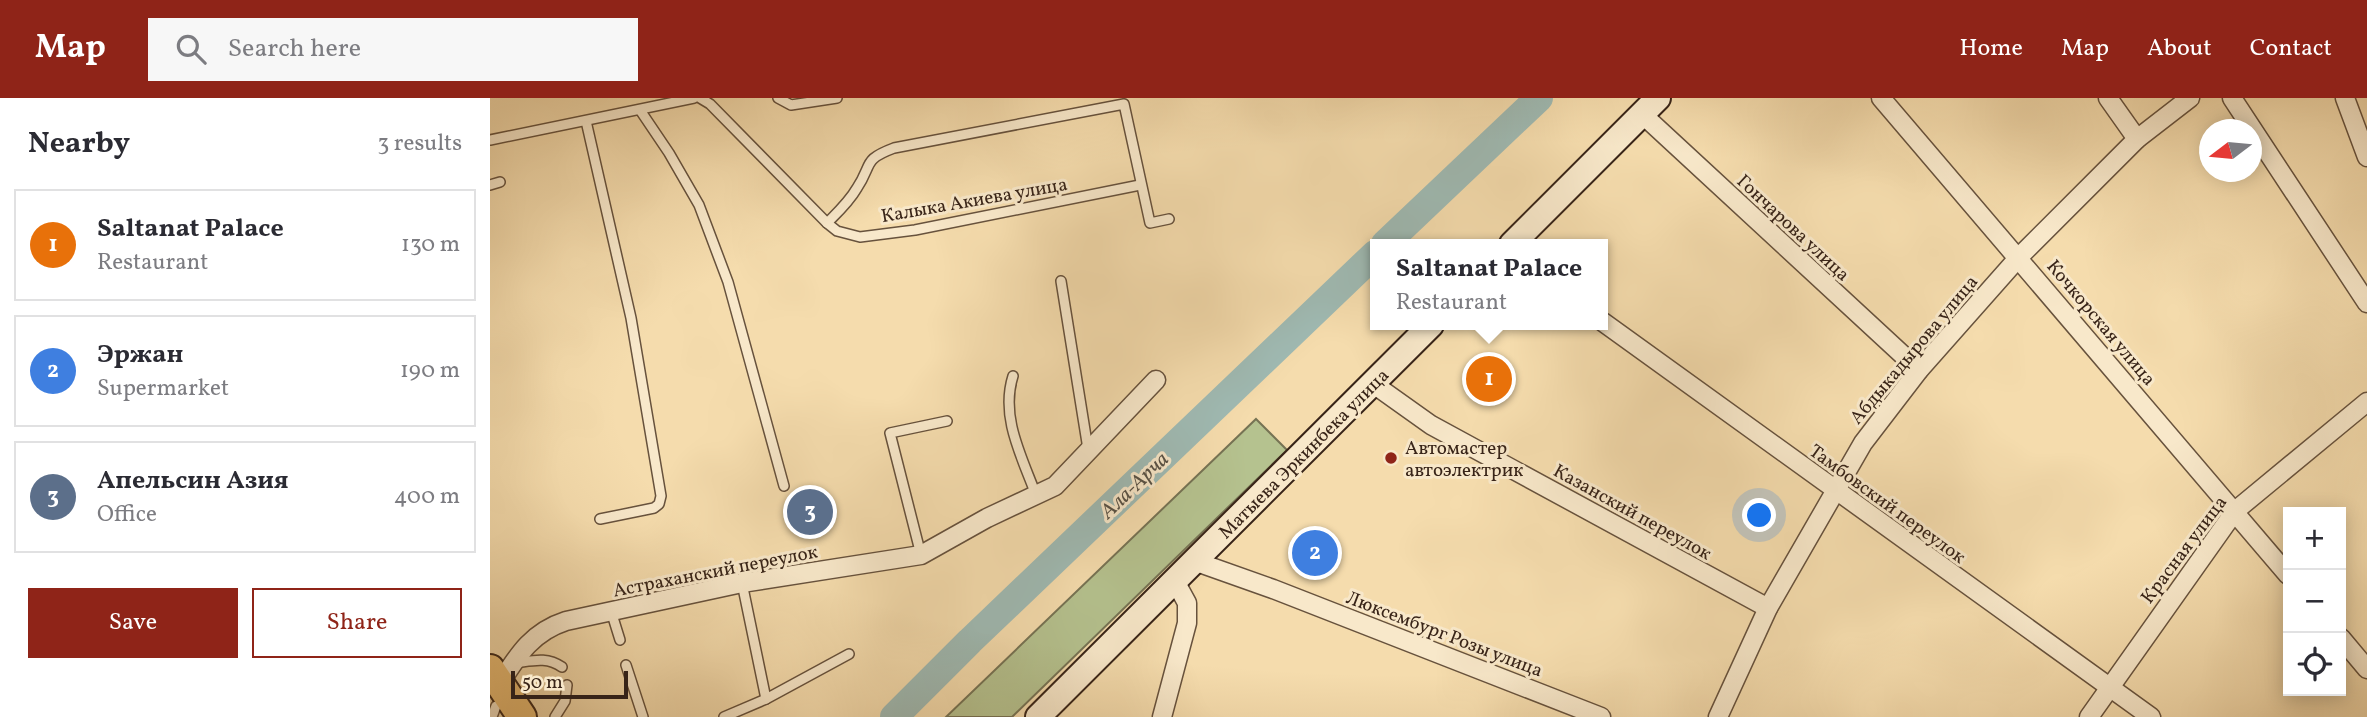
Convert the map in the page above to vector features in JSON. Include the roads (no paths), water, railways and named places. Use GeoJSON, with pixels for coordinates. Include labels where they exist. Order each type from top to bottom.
{"type":"FeatureCollection","features":[{"type":"Feature","properties":{"kind":"main road"},"geometry":{"type":"LineString","coordinates":[[1519,239],[1650,106]]}},
{"type":"Feature","properties":{"kind":"main road","name":"Матыева Эркинбека улица"},"geometry":{"type":"LineString","coordinates":[[1038,717],[1426,330]]}},
{"type":"Feature","properties":{"kind":"main road"},"geometry":{"type":"LineString","coordinates":[[498,693],[522,717]]}},
{"type":"Feature","properties":{"kind":"street","name":"Кочкорская улица"},"geometry":{"type":"LineString","coordinates":[[1881,98],[2284,570]]}},
{"type":"Feature","properties":{"kind":"street"},"geometry":{"type":"LineString","coordinates":[[2108,98],[2137,139]]}},
{"type":"Feature","properties":{"kind":"street","name":"Абдыкадырова улица"},"geometry":{"type":"LineString","coordinates":[[1718,717],[1768,608],[1863,443],[1919,370],[2019,257],[2137,139],[2190,98]]}},
{"type":"Feature","properties":{"kind":"street"},"geometry":{"type":"LineString","coordinates":[[2232,98],[2367,303]]}},
{"type":"Feature","properties":{"kind":"street"},"geometry":{"type":"LineString","coordinates":[[2345,98],[2367,157]]}},
{"type":"Feature","properties":{"kind":"street","name":"Гончарова улица"},"geometry":{"type":"LineString","coordinates":[[1650,106],[1919,370]]}},
{"type":"Feature","properties":{"kind":"street","name":"Тамбовский переулок"},"geometry":{"type":"LineString","coordinates":[[1608,326],[2151,717]]}},
{"type":"Feature","properties":{"kind":"street","name":"Астраханский переулок"},"geometry":{"type":"LineString","coordinates":[[498,693],[527,645],[547,627],[742,583],[921,555],[987,518],[1055,486],[1156,380]]}},
{"type":"Feature","properties":{"kind":"street","name":"Казанский переулок"},"geometry":{"type":"LineString","coordinates":[[1372,383],[1431,425],[1768,608]]}},
{"type":"Feature","properties":{"kind":"street","name":"Красная улица"},"geometry":{"type":"LineString","coordinates":[[2089,717],[2235,511],[2367,402]]}},
{"type":"Feature","properties":{"kind":"street","name":"Люксембург Розы улица"},"geometry":{"type":"LineString","coordinates":[[1194,561],[1273,589],[1601,717]]}},
{"type":"Feature","properties":{"kind":"street"},"geometry":{"type":"LineString","coordinates":[[1162,717],[1188,613],[1175,581]]}},
{"type":"Feature","properties":{"kind":"street"},"geometry":{"type":"LineString","coordinates":[[2346,644],[2367,669]]}},
{"type":"Feature","properties":{"kind":"lane","name":"Калыка Акиева улица"},"geometry":{"type":"LineString","coordinates":[[490,140],[697,98],[710,104],[827,223],[837,230],[860,237],[915,230],[1140,185]]}},
{"type":"Feature","properties":{"kind":"lane"},"geometry":{"type":"LineString","coordinates":[[778,98],[791,105],[837,98]]}},
{"type":"Feature","properties":{"kind":"lane"},"geometry":{"type":"LineString","coordinates":[[827,223],[848,202],[859,185],[866,166],[875,155],[894,148],[1124,104],[1150,223],[1169,219]]}},
{"type":"Feature","properties":{"kind":"lane"},"geometry":{"type":"LineString","coordinates":[[640,110],[699,205],[728,282],[784,486]]}},
{"type":"Feature","properties":{"kind":"lane"},"geometry":{"type":"LineString","coordinates":[[586,121],[631,318],[661,496],[659,504],[654,508],[600,519]]}},
{"type":"Feature","properties":{"kind":"lane"},"geometry":{"type":"LineString","coordinates":[[1061,281],[1088,451]]}},
{"type":"Feature","properties":{"kind":"lane"},"geometry":{"type":"LineString","coordinates":[[1013,376],[1008,393],[1014,439],[1036,495]]}},
{"type":"Feature","properties":{"kind":"lane"},"geometry":{"type":"LineString","coordinates":[[921,555],[890,433],[947,421]]}},
{"type":"Feature","properties":{"kind":"lane"},"geometry":{"type":"LineString","coordinates":[[742,583],[766,699]]}},
{"type":"Feature","properties":{"kind":"lane"},"geometry":{"type":"LineString","coordinates":[[611,611],[620,640]]}},
{"type":"Feature","properties":{"kind":"lane"},"geometry":{"type":"LineString","coordinates":[[724,717],[766,699],[849,654]]}},
{"type":"Feature","properties":{"kind":"lane"},"geometry":{"type":"LineString","coordinates":[[498,693],[544,659],[554,661],[562,667]]}},
{"type":"Feature","properties":{"kind":"lane"},"geometry":{"type":"LineString","coordinates":[[626,665],[643,717]]}},
{"type":"Feature","properties":{"kind":"lane"},"geometry":{"type":"LineString","coordinates":[[555,717],[565,701],[567,685]]}},
{"type":"Feature","properties":{"kind":"waterway","name":"Ала-Арча"},"geometry":{"type":"LineString","coordinates":[[1390,239],[1539,98]]}},
{"type":"Feature","properties":{"kind":"waterway","name":"Ала-Арча"},"geometry":{"type":"LineString","coordinates":[[894,717],[1370,259]]}},
{"type":"Feature","properties":{"kind":"place","name":"Saltanat Palace"},"geometry":{"type":"Point","coordinates":[1489,379]}},
{"type":"Feature","properties":{"kind":"place","name":"Автомастер автоэлектрик"},"geometry":{"type":"Point","coordinates":[1391,458]}},
{"type":"Feature","properties":{"kind":"place","name":"Апельсин Азия"},"geometry":{"type":"Point","coordinates":[810,512]}},
{"type":"Feature","properties":{"kind":"place","name":"Эржан"},"geometry":{"type":"Point","coordinates":[1315,553]}}]}
